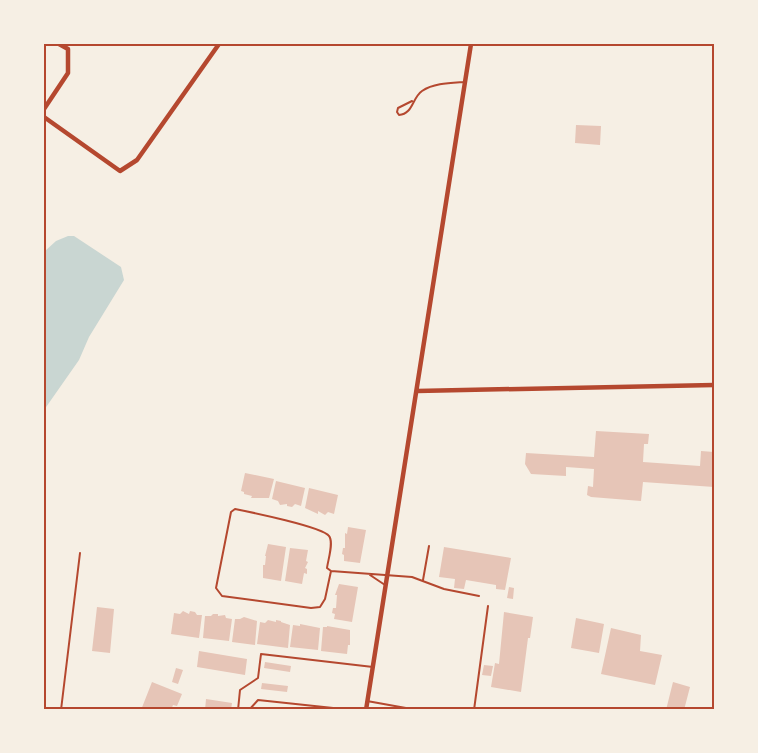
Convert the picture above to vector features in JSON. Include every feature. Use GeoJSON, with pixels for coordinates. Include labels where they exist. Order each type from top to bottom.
{"type":"FeatureCollection","features":[{"type":"Feature","properties":{"kind":"street"},"geometry":{"type":"LineString","coordinates":[[44,109],[68,73],[68,49],[59,44]]}},
{"type":"Feature","properties":{"kind":"street"},"geometry":{"type":"LineString","coordinates":[[44,117],[120,171],[137,160],[219,44]]}},
{"type":"Feature","properties":{"kind":"street"},"geometry":{"type":"LineString","coordinates":[[366,710],[471,44]]}},
{"type":"Feature","properties":{"kind":"street"},"geometry":{"type":"LineString","coordinates":[[417,391],[714,385]]}},
{"type":"Feature","properties":{"kind":"lane"},"geometry":{"type":"LineString","coordinates":[[412,101],[398,108],[399,115],[409,111],[418,93],[433,86],[465,82]]}},
{"type":"Feature","properties":{"kind":"lane"},"geometry":{"type":"LineString","coordinates":[[331,571],[325,599],[320,607],[311,608],[222,596],[216,588],[231,512],[235,509],[315,528],[328,534],[331,538],[327,568],[331,571],[388,574],[423,580],[444,589],[479,596]]}},
{"type":"Feature","properties":{"kind":"lane"},"geometry":{"type":"LineString","coordinates":[[423,580],[429,546]]}},
{"type":"Feature","properties":{"kind":"lane"},"geometry":{"type":"LineString","coordinates":[[61,710],[80,553]]}},
{"type":"Feature","properties":{"kind":"lane"},"geometry":{"type":"LineString","coordinates":[[368,573],[387,586]]}},
{"type":"Feature","properties":{"kind":"lane"},"geometry":{"type":"LineString","coordinates":[[474,710],[488,606]]}},
{"type":"Feature","properties":{"kind":"lane"},"geometry":{"type":"LineString","coordinates":[[238,710],[240,690],[258,678],[261,654],[373,667]]}},
{"type":"Feature","properties":{"kind":"lane"},"geometry":{"type":"LineString","coordinates":[[44,669],[44,707]]}},
{"type":"Feature","properties":{"kind":"lane"},"geometry":{"type":"LineString","coordinates":[[249,710],[258,699],[352,710]]}},
{"type":"Feature","properties":{"kind":"lane"},"geometry":{"type":"LineString","coordinates":[[367,701],[417,710]]}},
{"type":"Feature","properties":{"kind":"shaded area"},"geometry":{"type":"Polygon","coordinates":[[[74,236],[121,267],[124,280],[89,337],[79,360],[44,410],[44,252],[56,241],[74,236]]]}},
{"type":"Feature","properties":{"kind":"building"},"geometry":{"type":"Polygon","coordinates":[[[576,125],[601,126],[600,145],[575,143],[576,125]]]}},
{"type":"Feature","properties":{"kind":"building"},"geometry":{"type":"Polygon","coordinates":[[[596,431],[649,434],[648,444],[644,444],[643,462],[700,466],[701,451],[714,452],[714,487],[643,482],[641,501],[591,497],[587,495],[588,486],[593,487],[594,469],[566,467],[566,476],[531,474],[525,464],[526,453],[594,457],[596,431]]]}},
{"type":"Feature","properties":{"kind":"building"},"geometry":{"type":"Polygon","coordinates":[[[245,473],[274,479],[269,498],[251,498],[252,496],[241,491],[245,473]]]}},
{"type":"Feature","properties":{"kind":"building"},"geometry":{"type":"Polygon","coordinates":[[[276,481],[305,488],[301,506],[280,505],[278,501],[272,499],[276,481]]]}},
{"type":"Feature","properties":{"kind":"building"},"geometry":{"type":"Polygon","coordinates":[[[309,488],[338,495],[334,514],[328,512],[325,515],[318,511],[318,514],[305,508],[309,488]]]}},
{"type":"Feature","properties":{"kind":"building"},"geometry":{"type":"Polygon","coordinates":[[[348,527],[366,530],[360,563],[344,561],[342,554],[348,527]]]}},
{"type":"Feature","properties":{"kind":"building"},"geometry":{"type":"Polygon","coordinates":[[[268,544],[286,547],[281,581],[263,578],[263,565],[265,565],[268,544]]]}},
{"type":"Feature","properties":{"kind":"building"},"geometry":{"type":"Polygon","coordinates":[[[444,547],[511,558],[505,590],[496,589],[496,585],[466,580],[464,589],[454,588],[455,579],[439,577],[444,547]]]}},
{"type":"Feature","properties":{"kind":"building"},"geometry":{"type":"Polygon","coordinates":[[[290,548],[308,550],[306,561],[308,562],[305,568],[307,574],[304,573],[302,584],[285,581],[290,548]]]}},
{"type":"Feature","properties":{"kind":"building"},"geometry":{"type":"Polygon","coordinates":[[[339,584],[358,587],[352,622],[334,619],[335,614],[332,613],[333,608],[336,608],[337,595],[335,595],[339,584]]]}},
{"type":"Feature","properties":{"kind":"building"},"geometry":{"type":"Polygon","coordinates":[[[509,587],[514,588],[513,599],[507,598],[509,587]]]}},
{"type":"Feature","properties":{"kind":"building"},"geometry":{"type":"Polygon","coordinates":[[[97,607],[114,609],[110,653],[92,651],[97,607]]]}},
{"type":"Feature","properties":{"kind":"building"},"geometry":{"type":"Polygon","coordinates":[[[183,611],[202,615],[199,638],[171,634],[174,613],[180,614],[183,611]]]}},
{"type":"Feature","properties":{"kind":"building"},"geometry":{"type":"Polygon","coordinates":[[[504,612],[533,617],[521,692],[491,687],[495,663],[499,664],[504,612]]]}},
{"type":"Feature","properties":{"kind":"building"},"geometry":{"type":"Polygon","coordinates":[[[225,615],[226,618],[232,619],[229,641],[203,638],[205,616],[225,615]]]}},
{"type":"Feature","properties":{"kind":"building"},"geometry":{"type":"Polygon","coordinates":[[[244,617],[257,621],[255,645],[232,642],[235,619],[244,617]]]}},
{"type":"Feature","properties":{"kind":"building"},"geometry":{"type":"Polygon","coordinates":[[[576,618],[604,624],[599,653],[571,648],[576,618]]]}},
{"type":"Feature","properties":{"kind":"building"},"geometry":{"type":"Polygon","coordinates":[[[268,620],[281,621],[290,625],[288,648],[257,644],[260,622],[265,623],[268,620]]]}},
{"type":"Feature","properties":{"kind":"building"},"geometry":{"type":"Polygon","coordinates":[[[300,624],[320,628],[318,650],[290,647],[293,625],[300,626],[300,624]]]}},
{"type":"Feature","properties":{"kind":"building"},"geometry":{"type":"Polygon","coordinates":[[[323,627],[350,630],[350,645],[348,645],[347,654],[321,651],[323,627]]]}},
{"type":"Feature","properties":{"kind":"building"},"geometry":{"type":"Polygon","coordinates":[[[611,628],[641,635],[640,651],[662,655],[655,685],[601,674],[611,628]]]}},
{"type":"Feature","properties":{"kind":"building"},"geometry":{"type":"Polygon","coordinates":[[[199,651],[247,659],[245,675],[197,667],[199,651]]]}},
{"type":"Feature","properties":{"kind":"building"},"geometry":{"type":"Polygon","coordinates":[[[265,662],[291,666],[290,672],[264,668],[265,662]]]}},
{"type":"Feature","properties":{"kind":"building"},"geometry":{"type":"Polygon","coordinates":[[[484,665],[493,666],[491,676],[482,675],[484,665]]]}},
{"type":"Feature","properties":{"kind":"building"},"geometry":{"type":"Polygon","coordinates":[[[176,668],[183,670],[178,684],[172,682],[176,668]]]}},
{"type":"Feature","properties":{"kind":"building"},"geometry":{"type":"Polygon","coordinates":[[[152,682],[182,694],[177,706],[173,705],[171,710],[141,710],[152,682]]]}},
{"type":"Feature","properties":{"kind":"building"},"geometry":{"type":"Polygon","coordinates":[[[673,682],[690,687],[684,710],[666,710],[673,682]]]}},
{"type":"Feature","properties":{"kind":"building"},"geometry":{"type":"Polygon","coordinates":[[[262,683],[288,686],[287,692],[261,689],[262,683]]]}},
{"type":"Feature","properties":{"kind":"building"},"geometry":{"type":"Polygon","coordinates":[[[206,699],[232,703],[231,710],[205,710],[206,699]]]}}]}
